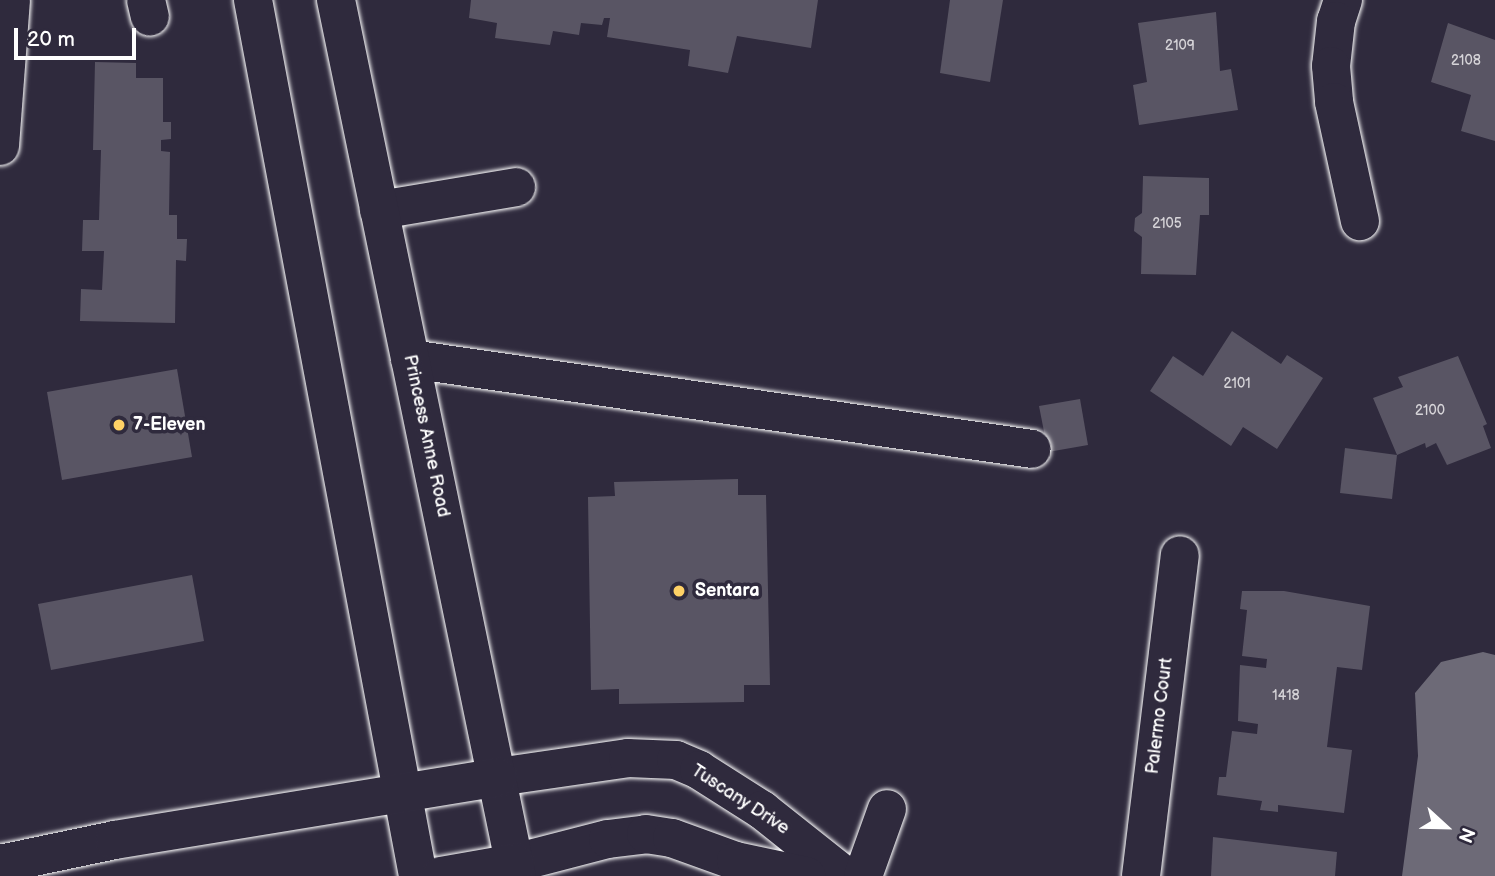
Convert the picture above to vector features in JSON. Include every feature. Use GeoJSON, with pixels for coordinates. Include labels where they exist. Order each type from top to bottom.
{"type":"FeatureCollection","features":[{"type":"Feature","properties":{"kind":"main road"},"geometry":{"type":"LineString","coordinates":[[0,146],[11,0]]}},
{"type":"Feature","properties":{"kind":"main road"},"geometry":{"type":"LineString","coordinates":[[253,0],[418,876]]}},
{"type":"Feature","properties":{"kind":"main road","name":"Princess Anne Road"},"geometry":{"type":"LineString","coordinates":[[336,0],[516,870]]}},
{"type":"Feature","properties":{"kind":"main road"},"geometry":{"type":"LineString","coordinates":[[1343,0],[1336,21],[1332,78],[1334,102],[1360,221]]}},
{"type":"Feature","properties":{"kind":"main road"},"geometry":{"type":"LineString","coordinates":[[379,210],[516,187]]}},
{"type":"Feature","properties":{"kind":"main road"},"geometry":{"type":"LineString","coordinates":[[410,359],[1032,449]]}},
{"type":"Feature","properties":{"kind":"main road","name":"Palermo Court"},"geometry":{"type":"LineString","coordinates":[[1141,876],[1180,555]]}},
{"type":"Feature","properties":{"kind":"main road","name":"Tuscany Drive"},"geometry":{"type":"LineString","coordinates":[[498,777],[628,758],[676,760],[699,770],[762,810],[845,876]]}},
{"type":"Feature","properties":{"kind":"main road"},"geometry":{"type":"LineString","coordinates":[[0,864],[115,840],[498,777]]}},
{"type":"Feature","properties":{"kind":"main road"},"geometry":{"type":"LineString","coordinates":[[863,876],[887,810]]}},
{"type":"Feature","properties":{"kind":"main road"},"geometry":{"type":"LineString","coordinates":[[441,876],[516,870],[608,839],[646,834],[672,838],[736,861],[806,876]]}},
{"type":"Feature","properties":{"kind":"shaded area"},"geometry":{"type":"Polygon","coordinates":[[[1483,652],[1495,655],[1495,876],[1402,876],[1418,756],[1415,693],[1441,662],[1483,652]]]}},
{"type":"Feature","properties":{"kind":"building"},"geometry":{"type":"Polygon","coordinates":[[[471,0],[818,0],[811,48],[737,36],[728,73],[688,66],[690,50],[607,37],[610,18],[604,18],[602,25],[581,23],[579,35],[553,31],[550,45],[495,38],[497,23],[469,18],[471,0]]]}},
{"type":"Feature","properties":{"kind":"building"},"geometry":{"type":"Polygon","coordinates":[[[950,0],[1003,0],[990,82],[940,73],[950,0]]]}},
{"type":"Feature","properties":{"kind":"building"},"geometry":{"type":"Polygon","coordinates":[[[1216,12],[1220,71],[1231,69],[1238,110],[1139,125],[1133,85],[1147,82],[1138,23],[1216,12]]]}},
{"type":"Feature","properties":{"kind":"building"},"geometry":{"type":"Polygon","coordinates":[[[1448,23],[1495,40],[1495,141],[1461,131],[1471,95],[1431,82],[1448,23]]]}},
{"type":"Feature","properties":{"kind":"building"},"geometry":{"type":"Polygon","coordinates":[[[95,62],[136,63],[136,78],[163,78],[163,122],[171,122],[171,139],[161,140],[161,151],[170,152],[169,215],[177,215],[177,239],[187,239],[186,261],[176,260],[175,323],[80,321],[81,289],[102,290],[104,251],[82,251],[83,220],[99,220],[101,150],[93,150],[95,62]]]}},
{"type":"Feature","properties":{"kind":"building"},"geometry":{"type":"Polygon","coordinates":[[[1143,176],[1209,178],[1209,215],[1200,215],[1196,275],[1141,274],[1142,237],[1134,231],[1135,218],[1142,213],[1143,176]]]}},
{"type":"Feature","properties":{"kind":"building"},"geometry":{"type":"Polygon","coordinates":[[[1232,331],[1281,364],[1287,355],[1323,378],[1277,449],[1243,427],[1231,446],[1150,391],[1173,356],[1203,376],[1232,331]]]}},
{"type":"Feature","properties":{"kind":"building"},"geometry":{"type":"Polygon","coordinates":[[[1458,356],[1487,424],[1483,426],[1491,448],[1447,465],[1436,443],[1426,448],[1425,443],[1397,455],[1373,398],[1403,387],[1398,377],[1458,356]]]}},
{"type":"Feature","properties":{"kind":"building","name":"7-Eleven"},"geometry":{"type":"Polygon","coordinates":[[[177,369],[192,457],[62,480],[47,392],[177,369]]]}},
{"type":"Feature","properties":{"kind":"building"},"geometry":{"type":"Polygon","coordinates":[[[1080,399],[1088,445],[1048,452],[1039,406],[1080,399]]]}},
{"type":"Feature","properties":{"kind":"building"},"geometry":{"type":"Polygon","coordinates":[[[1345,448],[1397,455],[1392,499],[1340,493],[1345,448]]]}},
{"type":"Feature","properties":{"kind":"building","name":"Sentara"},"geometry":{"type":"Polygon","coordinates":[[[738,479],[738,495],[766,495],[770,685],[744,685],[744,702],[619,704],[619,689],[591,690],[588,497],[615,496],[614,482],[738,479]]]}},
{"type":"Feature","properties":{"kind":"building"},"geometry":{"type":"Polygon","coordinates":[[[192,575],[204,641],[51,670],[38,604],[192,575]]]}},
{"type":"Feature","properties":{"kind":"building"},"geometry":{"type":"Polygon","coordinates":[[[1242,591],[1284,591],[1370,606],[1362,670],[1337,667],[1327,747],[1352,750],[1344,813],[1278,805],[1278,812],[1260,810],[1262,801],[1217,795],[1219,777],[1226,777],[1232,731],[1257,734],[1258,724],[1238,721],[1240,665],[1266,668],[1267,659],[1242,656],[1247,610],[1240,609],[1242,591]]]}},
{"type":"Feature","properties":{"kind":"building"},"geometry":{"type":"Polygon","coordinates":[[[1213,837],[1337,852],[1335,876],[1211,876],[1213,837]]]}},
{"type":"Feature","properties":{"kind":"place","name":"7-Eleven"},"geometry":{"type":"Point","coordinates":[119,425]}},
{"type":"Feature","properties":{"kind":"place","name":"Sentara"},"geometry":{"type":"Point","coordinates":[679,591]}}]}
